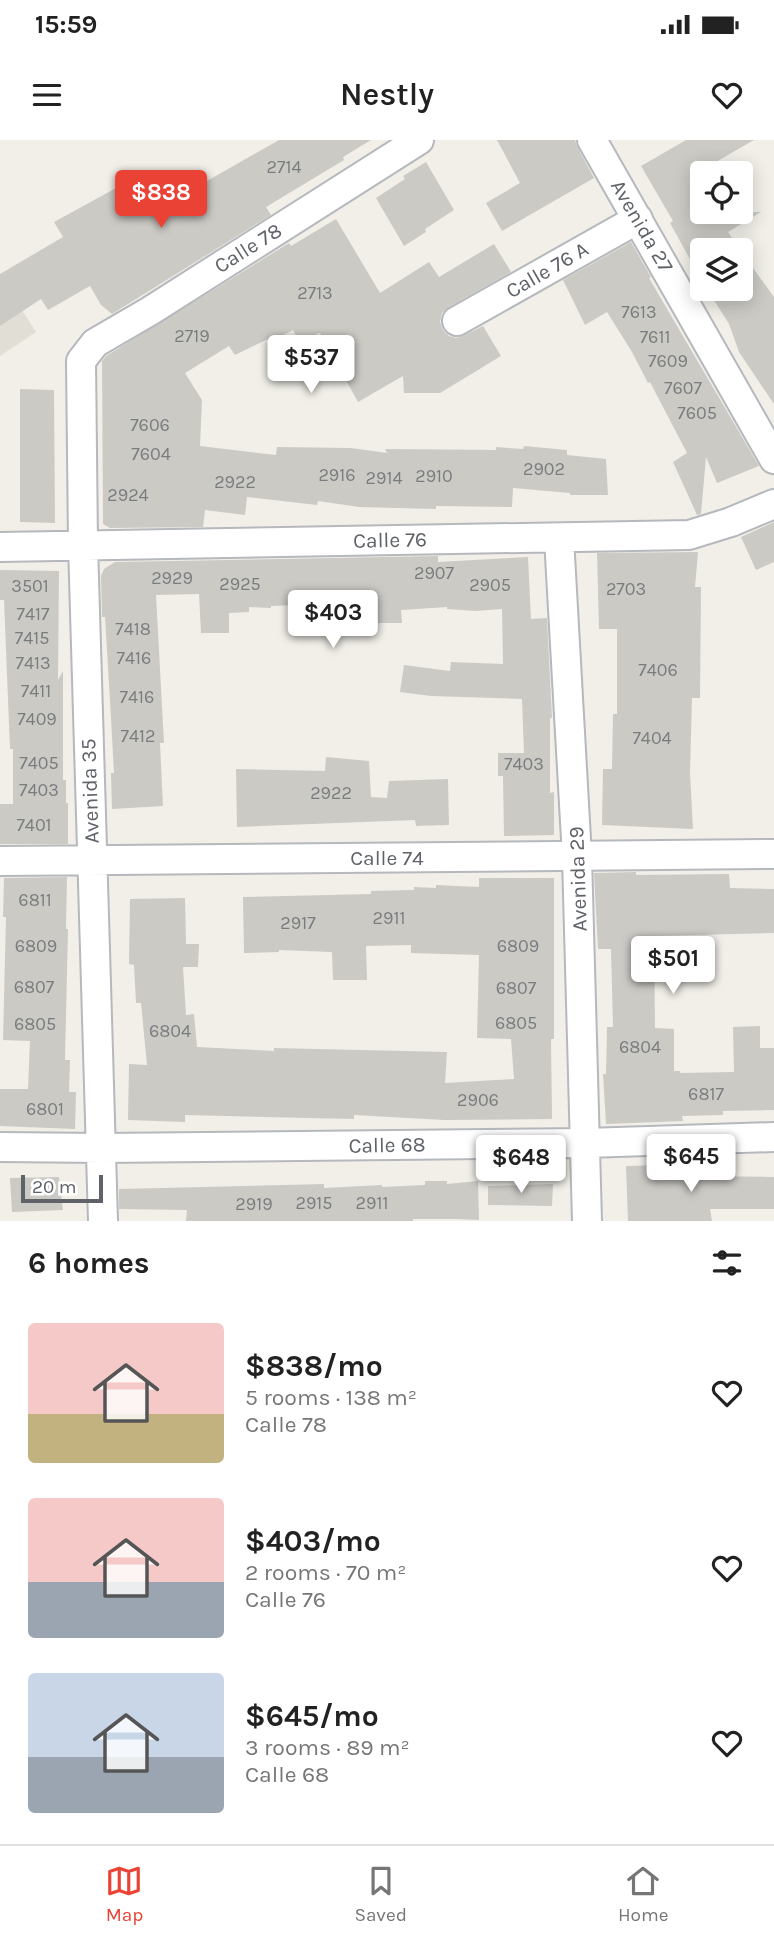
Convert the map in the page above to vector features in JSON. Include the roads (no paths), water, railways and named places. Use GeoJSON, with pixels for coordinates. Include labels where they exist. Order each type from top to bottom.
{"type":"FeatureCollection","features":[{"type":"Feature","properties":{"kind":"street","name":"Calle 78"},"geometry":{"type":"LineString","coordinates":[[82,360],[95,343],[419,140]]}},
{"type":"Feature","properties":{"kind":"street","name":"Avenida 27"},"geometry":{"type":"LineString","coordinates":[[593,140],[774,459]]}},
{"type":"Feature","properties":{"kind":"street","name":"Calle 76 A"},"geometry":{"type":"LineString","coordinates":[[457,321],[638,219]]}},
{"type":"Feature","properties":{"kind":"street","name":"Avenida 35"},"geometry":{"type":"LineString","coordinates":[[82,360],[83,544],[103,1221]]}},
{"type":"Feature","properties":{"kind":"street","name":"Calle 76"},"geometry":{"type":"LineString","coordinates":[[0,547],[689,535],[774,504]]}},
{"type":"Feature","properties":{"kind":"street","name":"Avenida 29"},"geometry":{"type":"LineString","coordinates":[[559,538],[578,857],[587,1221]]}},
{"type":"Feature","properties":{"kind":"street","name":"Calle 74"},"geometry":{"type":"LineString","coordinates":[[0,861],[774,854]]}},
{"type":"Feature","properties":{"kind":"street","name":"Calle 68"},"geometry":{"type":"LineString","coordinates":[[0,1147],[586,1143],[774,1137]]}}]}
